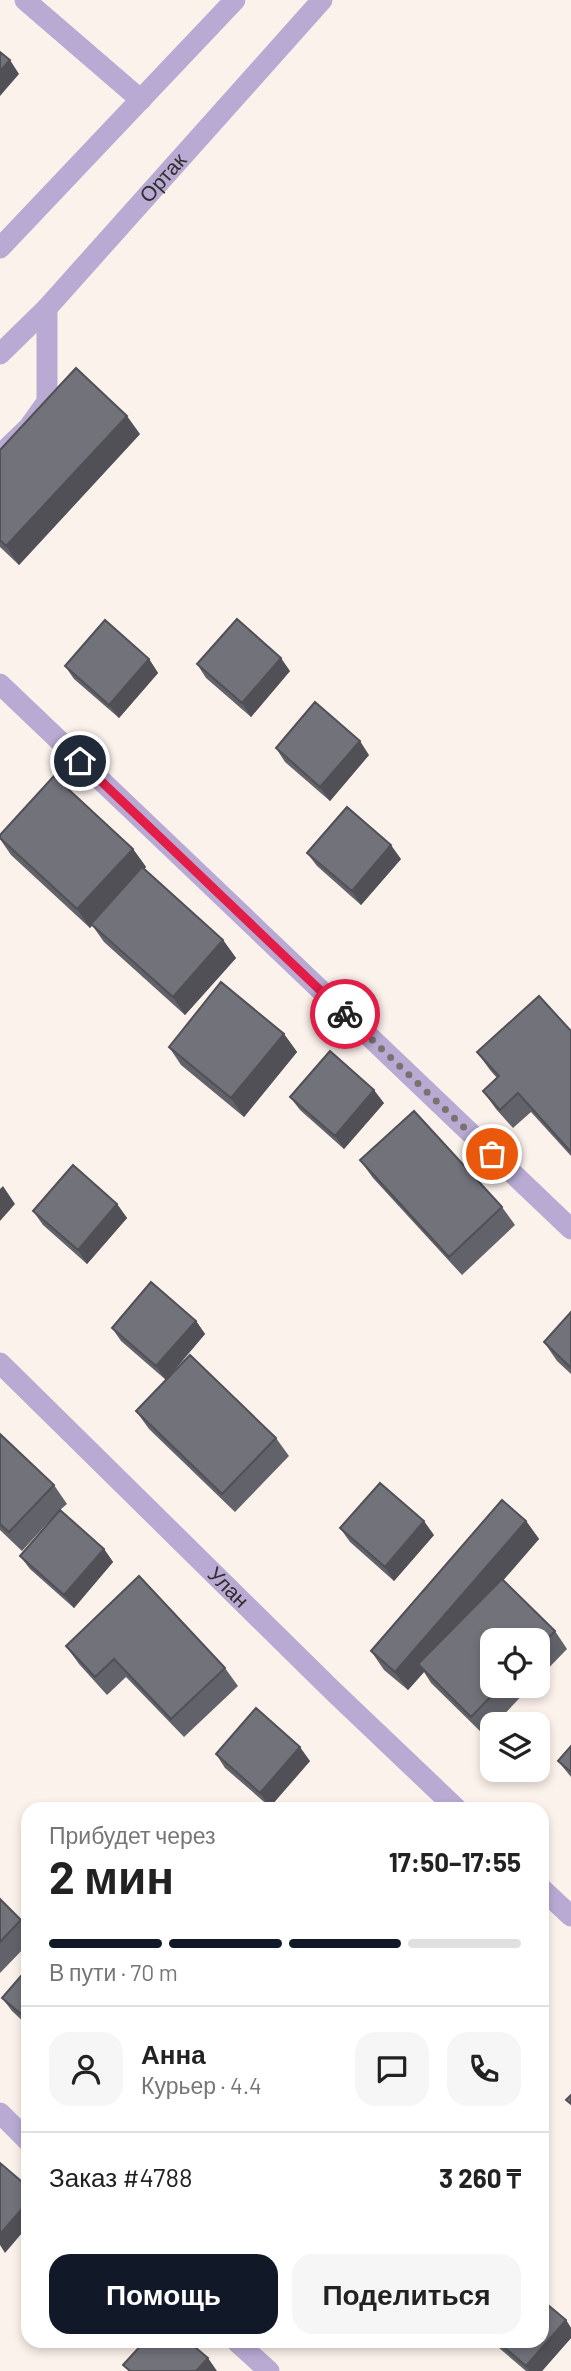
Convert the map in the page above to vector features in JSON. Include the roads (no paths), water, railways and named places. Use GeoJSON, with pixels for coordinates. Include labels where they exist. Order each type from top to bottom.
{"type":"FeatureCollection","features":[{"type":"Feature","properties":{"kind":"street"},"geometry":{"type":"LineString","coordinates":[[25,0],[141,100]]}},
{"type":"Feature","properties":{"kind":"street"},"geometry":{"type":"LineString","coordinates":[[0,248],[234,0]]}},
{"type":"Feature","properties":{"kind":"street","name":"Ортак"},"geometry":{"type":"LineString","coordinates":[[0,355],[47,308],[322,0]]}},
{"type":"Feature","properties":{"kind":"street"},"geometry":{"type":"LineString","coordinates":[[0,455],[29,427],[47,402],[47,308]]}},
{"type":"Feature","properties":{"kind":"street"},"geometry":{"type":"LineString","coordinates":[[0,684],[571,1229]]}},
{"type":"Feature","properties":{"kind":"street","name":"Улан"},"geometry":{"type":"LineString","coordinates":[[0,1363],[450,1802]]}},
{"type":"Feature","properties":{"kind":"street"},"geometry":{"type":"LineString","coordinates":[[549,1896],[571,1916]]}},
{"type":"Feature","properties":{"kind":"street"},"geometry":{"type":"LineString","coordinates":[[0,2113],[21,2134]]}},
{"type":"Feature","properties":{"kind":"street"},"geometry":{"type":"LineString","coordinates":[[244,2348],[269,2371]]}}]}
